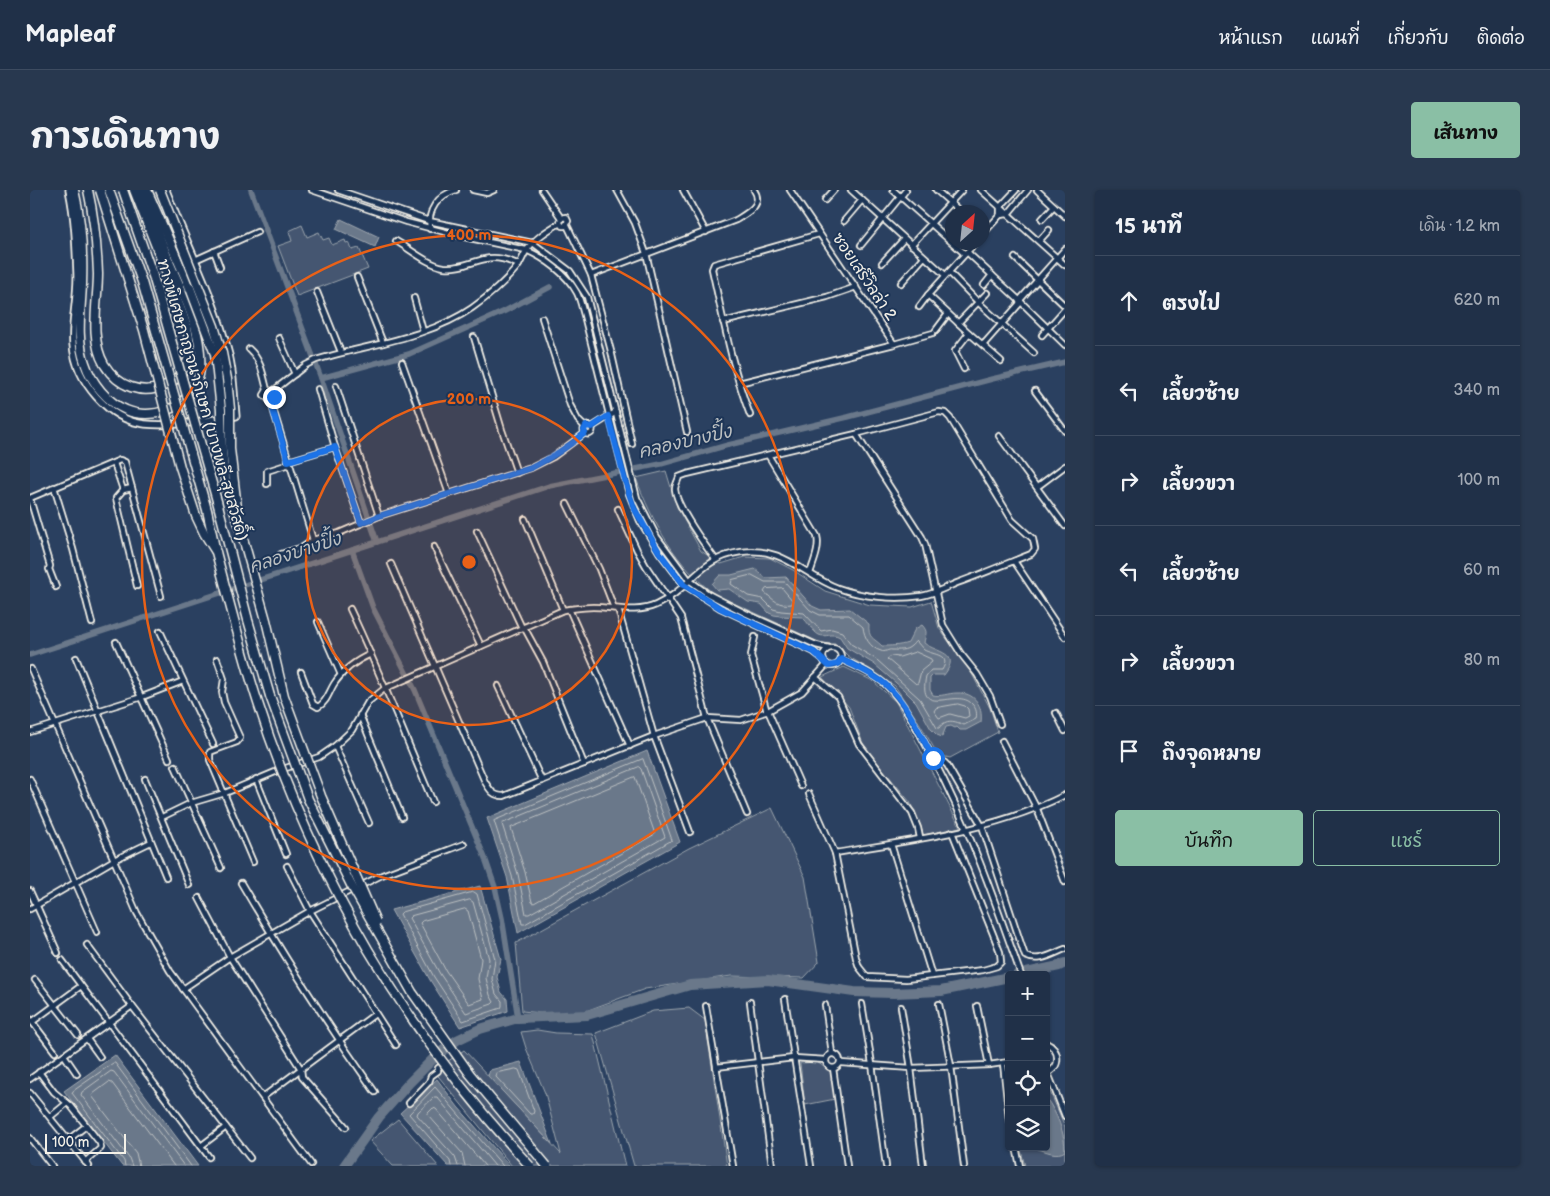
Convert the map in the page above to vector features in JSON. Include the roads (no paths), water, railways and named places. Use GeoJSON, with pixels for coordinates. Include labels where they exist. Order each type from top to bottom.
{"type":"FeatureCollection","features":[{"type":"Feature","properties":{"kind":"highway"},"geometry":{"type":"LineString","coordinates":[[88,190],[96,242],[98,273],[96,335],[100,356],[112,374],[138,390],[146,391],[154,390],[179,376],[188,360],[189,336],[183,315],[134,190]]}},
{"type":"Feature","properties":{"kind":"highway"},"geometry":{"type":"LineString","coordinates":[[100,190],[144,330],[180,467],[196,516],[216,552]]}},
{"type":"Feature","properties":{"kind":"highway","name":"ทางพิเศษกาญจนาภิเษก (บางพลี-สุขสวัสดิ์)"},"geometry":{"type":"LineString","coordinates":[[109,190],[144,291],[207,510],[216,552],[258,702],[295,802],[313,844],[369,952],[399,1000],[444,1064],[482,1113],[530,1166]]}},
{"type":"Feature","properties":{"kind":"highway","name":"ทางพิเศษกาญจนาภิเษก (บางพลี-สุขสวัสดิ์)"},"geometry":{"type":"LineString","coordinates":[[124,190],[154,276],[270,696],[308,799],[382,943],[412,992],[470,1074],[547,1166]]}},
{"type":"Feature","properties":{"kind":"highway"},"geometry":{"type":"LineString","coordinates":[[73,191],[82,267],[81,343],[84,363],[93,381],[109,399],[125,410],[142,415],[155,414],[171,409],[192,392],[200,370],[200,353],[190,312],[141,190]]}},
{"type":"Feature","properties":{"kind":"highway"},"geometry":{"type":"LineString","coordinates":[[147,190],[190,288],[215,354],[222,410],[222,450],[225,480],[266,620],[284,696],[321,796],[361,886],[382,943]]}},
{"type":"Feature","properties":{"kind":"highway"},"geometry":{"type":"LineString","coordinates":[[160,190],[214,326],[222,353],[230,409],[230,449],[239,524]]}},
{"type":"Feature","properties":{"kind":"street"},"geometry":{"type":"LineString","coordinates":[[73,191],[77,272],[73,314],[73,344],[75,356],[84,379],[98,398],[122,416],[134,422],[160,424],[236,416],[234,386],[228,354],[217,318],[166,190]]}},
{"type":"Feature","properties":{"kind":"street"},"geometry":{"type":"LineString","coordinates":[[312,190],[430,229],[526,250],[536,254],[557,269],[576,292],[584,315],[626,484],[640,521],[659,552],[684,585],[720,608],[814,652],[827,664],[835,665],[841,659]]}},
{"type":"Feature","properties":{"kind":"street"},"geometry":{"type":"LineString","coordinates":[[338,190],[429,220],[533,243],[570,271],[586,297],[637,498],[657,537],[689,580],[708,594],[738,610],[816,645],[834,648],[839,651],[841,659],[874,676],[885,684],[908,710],[966,829],[1020,971]]}},
{"type":"Feature","properties":{"kind":"street"},"geometry":{"type":"LineString","coordinates":[[430,229],[429,220],[436,203],[440,197],[456,190]]}},
{"type":"Feature","properties":{"kind":"street"},"geometry":{"type":"LineString","coordinates":[[473,190],[487,193],[494,190]]}},
{"type":"Feature","properties":{"kind":"street"},"geometry":{"type":"LineString","coordinates":[[542,190],[561,218],[560,224]]}},
{"type":"Feature","properties":{"kind":"street"},"geometry":{"type":"LineString","coordinates":[[617,190],[635,223],[646,254],[687,432]]}},
{"type":"Feature","properties":{"kind":"street"},"geometry":{"type":"LineString","coordinates":[[683,190],[706,232]]}},
{"type":"Feature","properties":{"kind":"street"},"geometry":{"type":"LineString","coordinates":[[591,275],[736,220],[754,208],[758,199],[754,190]]}},
{"type":"Feature","properties":{"kind":"street","name":"ซอยเสรีวิลล่า 2"},"geometry":{"type":"LineString","coordinates":[[790,190],[894,344],[935,331],[948,314]]}},
{"type":"Feature","properties":{"kind":"street"},"geometry":{"type":"LineString","coordinates":[[825,200],[834,190]]}},
{"type":"Feature","properties":{"kind":"street"},"geometry":{"type":"LineString","coordinates":[[851,190],[1034,353]]}},
{"type":"Feature","properties":{"kind":"street"},"geometry":{"type":"LineString","coordinates":[[893,190],[930,224],[992,275],[1065,344]]}},
{"type":"Feature","properties":{"kind":"street"},"geometry":{"type":"LineString","coordinates":[[861,244],[906,190]]}},
{"type":"Feature","properties":{"kind":"street"},"geometry":{"type":"LineString","coordinates":[[936,190],[952,205]]}},
{"type":"Feature","properties":{"kind":"street"},"geometry":{"type":"LineString","coordinates":[[911,245],[962,190]]}},
{"type":"Feature","properties":{"kind":"street"},"geometry":{"type":"LineString","coordinates":[[981,190],[1065,265]]}},
{"type":"Feature","properties":{"kind":"street"},"geometry":{"type":"LineString","coordinates":[[1000,215],[1000,207],[1016,190]]}},
{"type":"Feature","properties":{"kind":"street"},"geometry":{"type":"LineString","coordinates":[[990,226],[1000,215],[1008,214],[1028,190]]}},
{"type":"Feature","properties":{"kind":"street"},"geometry":{"type":"LineString","coordinates":[[1036,190],[1065,216]]}},
{"type":"Feature","properties":{"kind":"street"},"geometry":{"type":"LineString","coordinates":[[844,221],[862,200]]}},
{"type":"Feature","properties":{"kind":"street"},"geometry":{"type":"LineString","coordinates":[[1042,219],[1054,206]]}},
{"type":"Feature","properties":{"kind":"street"},"geometry":{"type":"LineString","coordinates":[[561,218],[568,219],[567,225],[591,275],[611,351],[632,444]]}},
{"type":"Feature","properties":{"kind":"street"},"geometry":{"type":"LineString","coordinates":[[267,390],[273,391],[306,365],[320,359],[423,331],[450,321],[472,309],[498,287],[519,265],[526,250],[544,232],[560,224],[562,226],[567,225]]}},
{"type":"Feature","properties":{"kind":"street"},"geometry":{"type":"LineString","coordinates":[[1038,241],[1049,230]]}},
{"type":"Feature","properties":{"kind":"street"},"geometry":{"type":"LineString","coordinates":[[195,260],[257,232]]}},
{"type":"Feature","properties":{"kind":"street"},"geometry":{"type":"LineString","coordinates":[[750,414],[738,383],[712,269],[714,264],[819,234]]}},
{"type":"Feature","properties":{"kind":"street"},"geometry":{"type":"LineString","coordinates":[[882,263],[904,239]]}},
{"type":"Feature","properties":{"kind":"street"},"geometry":{"type":"LineString","coordinates":[[396,241],[434,264],[443,266],[461,266],[496,258],[519,265]]}},
{"type":"Feature","properties":{"kind":"street"},"geometry":{"type":"LineString","coordinates":[[983,345],[1065,249]]}},
{"type":"Feature","properties":{"kind":"street"},"geometry":{"type":"LineString","coordinates":[[918,306],[969,250]]}},
{"type":"Feature","properties":{"kind":"street"},"geometry":{"type":"LineString","coordinates":[[214,251],[220,268]]}},
{"type":"Feature","properties":{"kind":"street"},"geometry":{"type":"LineString","coordinates":[[901,283],[924,257]]}},
{"type":"Feature","properties":{"kind":"street"},"geometry":{"type":"LineString","coordinates":[[1016,258],[1065,307],[1042,336]]}},
{"type":"Feature","properties":{"kind":"street"},"geometry":{"type":"LineString","coordinates":[[984,284],[992,275]]}},
{"type":"Feature","properties":{"kind":"street"},"geometry":{"type":"LineString","coordinates":[[357,277],[383,343]]}},
{"type":"Feature","properties":{"kind":"street"},"geometry":{"type":"LineString","coordinates":[[724,322],[827,297],[856,287]]}},
{"type":"Feature","properties":{"kind":"street"},"geometry":{"type":"LineString","coordinates":[[317,292],[341,352]]}},
{"type":"Feature","properties":{"kind":"street"},"geometry":{"type":"LineString","coordinates":[[958,323],[988,293]]}},
{"type":"Feature","properties":{"kind":"street"},"geometry":{"type":"LineString","coordinates":[[928,295],[1001,361]]}},
{"type":"Feature","properties":{"kind":"street"},"geometry":{"type":"LineString","coordinates":[[414,298],[423,331]]}},
{"type":"Feature","properties":{"kind":"street"},"geometry":{"type":"LineString","coordinates":[[542,318],[570,405],[578,420],[585,427],[585,433]]}},
{"type":"Feature","properties":{"kind":"street"},"geometry":{"type":"LineString","coordinates":[[964,369],[955,351],[969,333]]}},
{"type":"Feature","properties":{"kind":"street"},"geometry":{"type":"LineString","coordinates":[[474,337],[517,473]]}},
{"type":"Feature","properties":{"kind":"street"},"geometry":{"type":"LineString","coordinates":[[279,338],[295,374]]}},
{"type":"Feature","properties":{"kind":"street"},"geometry":{"type":"LineString","coordinates":[[738,383],[894,344]]}},
{"type":"Feature","properties":{"kind":"street"},"geometry":{"type":"LineString","coordinates":[[249,349],[259,360],[267,390],[264,395],[270,400],[313,540]]}},
{"type":"Feature","properties":{"kind":"street"},"geometry":{"type":"LineString","coordinates":[[402,362],[449,494]]}},
{"type":"Feature","properties":{"kind":"street"},"geometry":{"type":"LineString","coordinates":[[336,386],[378,517]]}},
{"type":"Feature","properties":{"kind":"street"},"geometry":{"type":"LineString","coordinates":[[318,389],[335,447],[362,523]]}},
{"type":"Feature","properties":{"kind":"street"},"geometry":{"type":"LineString","coordinates":[[270,400],[274,397],[273,391]]}},
{"type":"Feature","properties":{"kind":"street"},"geometry":{"type":"LineString","coordinates":[[1035,391],[1065,431]]}},
{"type":"Feature","properties":{"kind":"street"},"geometry":{"type":"LineString","coordinates":[[585,427],[592,427],[616,412]]}},
{"type":"Feature","properties":{"kind":"street"},"geometry":{"type":"LineString","coordinates":[[162,817],[191,803],[319,757],[335,746],[352,730],[368,702],[384,689],[562,610],[578,607],[643,609],[654,606],[668,598],[715,559],[740,552],[764,551],[783,557],[838,588],[873,596],[912,597],[935,592],[1014,561],[1031,554],[1035,548],[1033,539],[1012,520],[950,418],[945,413],[939,412],[679,477],[675,490],[680,503],[701,540],[715,559]]}},
{"type":"Feature","properties":{"kind":"street"},"geometry":{"type":"LineString","coordinates":[[585,433],[587,435],[592,434],[592,427]]}},
{"type":"Feature","properties":{"kind":"street"},"geometry":{"type":"LineString","coordinates":[[281,554],[303,547],[313,540],[339,533],[378,517],[517,473],[552,457],[585,433]]}},
{"type":"Feature","properties":{"kind":"street"},"geometry":{"type":"LineString","coordinates":[[856,434],[922,536],[943,625],[984,686],[994,704],[1000,724]]}},
{"type":"Feature","properties":{"kind":"street"},"geometry":{"type":"LineString","coordinates":[[1000,436],[1065,526]]}},
{"type":"Feature","properties":{"kind":"street"},"geometry":{"type":"LineString","coordinates":[[267,484],[267,471],[335,447]]}},
{"type":"Feature","properties":{"kind":"street"},"geometry":{"type":"LineString","coordinates":[[768,455],[817,536],[817,550],[810,573]]}},
{"type":"Feature","properties":{"kind":"street"},"geometry":{"type":"LineString","coordinates":[[56,587],[49,569],[50,566],[30,499],[120,460],[125,462],[161,596]]}},
{"type":"Feature","properties":{"kind":"street"},"geometry":{"type":"LineString","coordinates":[[114,463],[123,490]]}},
{"type":"Feature","properties":{"kind":"street"},"geometry":{"type":"LineString","coordinates":[[1037,487],[1065,466]]}},
{"type":"Feature","properties":{"kind":"street"},"geometry":{"type":"LineString","coordinates":[[54,487],[73,549],[92,623]]}},
{"type":"Feature","properties":{"kind":"street"},"geometry":{"type":"LineString","coordinates":[[132,488],[123,490],[116,498],[137,586]]}},
{"type":"Feature","properties":{"kind":"street"},"geometry":{"type":"LineString","coordinates":[[567,504],[616,608],[654,736],[690,832]]}},
{"type":"Feature","properties":{"kind":"street"},"geometry":{"type":"LineString","coordinates":[[618,509],[637,550],[681,618],[707,718],[747,814]]}},
{"type":"Feature","properties":{"kind":"street"},"geometry":{"type":"LineString","coordinates":[[525,519],[562,610]]}},
{"type":"Feature","properties":{"kind":"street"},"geometry":{"type":"LineString","coordinates":[[477,531],[523,628],[543,662],[584,764]]}},
{"type":"Feature","properties":{"kind":"street"},"geometry":{"type":"LineString","coordinates":[[434,547],[481,646]]}},
{"type":"Feature","properties":{"kind":"street"},"geometry":{"type":"LineString","coordinates":[[1014,561],[1065,637]]}},
{"type":"Feature","properties":{"kind":"street"},"geometry":{"type":"LineString","coordinates":[[391,564],[485,782],[493,794],[504,796],[654,736],[707,718],[741,720],[768,712],[802,692],[827,664]]}},
{"type":"Feature","properties":{"kind":"street"},"geometry":{"type":"LineString","coordinates":[[350,609],[371,654],[384,689],[433,802]]}},
{"type":"Feature","properties":{"kind":"street"},"geometry":{"type":"LineString","coordinates":[[569,609],[630,746]]}},
{"type":"Feature","properties":{"kind":"street"},"geometry":{"type":"LineString","coordinates":[[318,622],[341,675]]}},
{"type":"Feature","properties":{"kind":"street"},"geometry":{"type":"LineString","coordinates":[[160,632],[213,744]]}},
{"type":"Feature","properties":{"kind":"street"},"geometry":{"type":"LineString","coordinates":[[756,636],[751,655],[768,712],[800,786]]}},
{"type":"Feature","properties":{"kind":"street"},"geometry":{"type":"LineString","coordinates":[[116,642],[169,759]]}},
{"type":"Feature","properties":{"kind":"street"},"geometry":{"type":"LineString","coordinates":[[823,659],[824,653],[830,648]]}},
{"type":"Feature","properties":{"kind":"street"},"geometry":{"type":"LineString","coordinates":[[301,672],[312,704],[318,707],[323,704],[334,683],[341,675],[355,663],[371,654]]}},
{"type":"Feature","properties":{"kind":"street"},"geometry":{"type":"LineString","coordinates":[[76,658],[166,877]]}},
{"type":"Feature","properties":{"kind":"street"},"geometry":{"type":"LineString","coordinates":[[217,659],[224,679],[222,692],[224,702],[240,738],[237,742],[215,749],[209,754],[210,760],[254,862]]}},
{"type":"Feature","properties":{"kind":"street"},"geometry":{"type":"LineString","coordinates":[[31,669],[137,913],[183,989],[311,1164]]}},
{"type":"Feature","properties":{"kind":"street"},"geometry":{"type":"LineString","coordinates":[[815,677],[838,697],[859,744],[912,813],[920,838]]}},
{"type":"Feature","properties":{"kind":"street"},"geometry":{"type":"LineString","coordinates":[[30,732],[142,697],[183,681]]}},
{"type":"Feature","properties":{"kind":"street"},"geometry":{"type":"LineString","coordinates":[[498,686],[542,781]]}},
{"type":"Feature","properties":{"kind":"street"},"geometry":{"type":"LineString","coordinates":[[1056,713],[1065,731]]}},
{"type":"Feature","properties":{"kind":"street"},"geometry":{"type":"LineString","coordinates":[[360,715],[402,818]]}},
{"type":"Feature","properties":{"kind":"street"},"geometry":{"type":"LineString","coordinates":[[1002,741],[1037,808],[1065,882]]}},
{"type":"Feature","properties":{"kind":"street"},"geometry":{"type":"LineString","coordinates":[[335,746],[369,823]]}},
{"type":"Feature","properties":{"kind":"street"},"geometry":{"type":"LineString","coordinates":[[933,758],[942,760],[947,765],[982,826],[1026,956],[1032,959],[1040,959],[1065,949]]}},
{"type":"Feature","properties":{"kind":"street"},"geometry":{"type":"LineString","coordinates":[[175,766],[221,868]]}},
{"type":"Feature","properties":{"kind":"street"},"geometry":{"type":"LineString","coordinates":[[30,779],[97,932]]}},
{"type":"Feature","properties":{"kind":"street"},"geometry":{"type":"LineString","coordinates":[[145,779],[190,885]]}},
{"type":"Feature","properties":{"kind":"street"},"geometry":{"type":"LineString","coordinates":[[256,780],[286,854]]}},
{"type":"Feature","properties":{"kind":"street"},"geometry":{"type":"LineString","coordinates":[[809,794],[835,853],[856,958],[862,973],[868,977],[876,979],[906,979],[991,969],[1001,962],[1000,952],[952,832]]}},
{"type":"Feature","properties":{"kind":"street"},"geometry":{"type":"LineString","coordinates":[[835,853],[982,826],[1037,808],[1065,795]]}},
{"type":"Feature","properties":{"kind":"street"},"geometry":{"type":"LineString","coordinates":[[30,909],[114,860],[151,842]]}},
{"type":"Feature","properties":{"kind":"street"},"geometry":{"type":"LineString","coordinates":[[183,989],[230,957],[310,911],[382,875],[464,844]]}},
{"type":"Feature","properties":{"kind":"street"},"geometry":{"type":"LineString","coordinates":[[890,844],[932,976]]}},
{"type":"Feature","properties":{"kind":"street"},"geometry":{"type":"LineString","coordinates":[[287,866],[310,911],[396,1045]]}},
{"type":"Feature","properties":{"kind":"street"},"geometry":{"type":"LineString","coordinates":[[241,883],[270,933],[338,1040],[375,1092]]}},
{"type":"Feature","properties":{"kind":"street"},"geometry":{"type":"LineString","coordinates":[[30,891],[58,952]]}},
{"type":"Feature","properties":{"kind":"street"},"geometry":{"type":"LineString","coordinates":[[200,898],[230,957],[301,1069],[302,1077],[346,1127]]}},
{"type":"Feature","properties":{"kind":"street"},"geometry":{"type":"LineString","coordinates":[[87,945],[250,1158]]}},
{"type":"Feature","properties":{"kind":"street"},"geometry":{"type":"LineString","coordinates":[[62,960],[209,1157]]}},
{"type":"Feature","properties":{"kind":"street"},"geometry":{"type":"LineString","coordinates":[[36,980],[78,1035]]}},
{"type":"Feature","properties":{"kind":"street"},"geometry":{"type":"LineString","coordinates":[[55,1052],[31,1021],[81,986]]}},
{"type":"Feature","properties":{"kind":"street"},"geometry":{"type":"LineString","coordinates":[[785,999],[811,1166]]}},
{"type":"Feature","properties":{"kind":"street"},"geometry":{"type":"LineString","coordinates":[[750,1002],[772,1166]]}},
{"type":"Feature","properties":{"kind":"street"},"geometry":{"type":"LineString","coordinates":[[862,1004],[886,1166]]}},
{"type":"Feature","properties":{"kind":"street"},"geometry":{"type":"LineString","coordinates":[[939,1004],[951,1066],[964,1166]]}},
{"type":"Feature","properties":{"kind":"street"},"geometry":{"type":"LineString","coordinates":[[825,1005],[832,1053]]}},
{"type":"Feature","properties":{"kind":"street"},"geometry":{"type":"LineString","coordinates":[[30,1079],[132,1006]]}},
{"type":"Feature","properties":{"kind":"street"},"geometry":{"type":"LineString","coordinates":[[706,1006],[733,1166]]}},
{"type":"Feature","properties":{"kind":"street"},"geometry":{"type":"LineString","coordinates":[[977,1006],[988,1065]]}},
{"type":"Feature","properties":{"kind":"street"},"geometry":{"type":"LineString","coordinates":[[901,1007],[911,1068],[923,1166]]}},
{"type":"Feature","properties":{"kind":"street"},"geometry":{"type":"LineString","coordinates":[[263,1097],[375,1014]]}},
{"type":"Feature","properties":{"kind":"street"},"geometry":{"type":"LineString","coordinates":[[87,1039],[100,1057]]}},
{"type":"Feature","properties":{"kind":"street"},"geometry":{"type":"LineString","coordinates":[[1050,1045],[1055,1049],[1058,1057],[1057,1064],[1050,1071]]}},
{"type":"Feature","properties":{"kind":"street"},"geometry":{"type":"LineString","coordinates":[[826,1060],[832,1053]]}},
{"type":"Feature","properties":{"kind":"street"},"geometry":{"type":"LineString","coordinates":[[832,1053],[839,1056],[841,1062]]}},
{"type":"Feature","properties":{"kind":"street"},"geometry":{"type":"LineString","coordinates":[[1058,1057],[1065,1054]]}},
{"type":"Feature","properties":{"kind":"street"},"geometry":{"type":"LineString","coordinates":[[64,1055],[77,1074]]}},
{"type":"Feature","properties":{"kind":"street"},"geometry":{"type":"LineString","coordinates":[[716,1068],[794,1058],[826,1060]]}},
{"type":"Feature","properties":{"kind":"street"},"geometry":{"type":"LineString","coordinates":[[826,1060],[827,1065],[834,1068]]}},
{"type":"Feature","properties":{"kind":"street"},"geometry":{"type":"LineString","coordinates":[[841,1062],[911,1068],[1005,1063]]}},
{"type":"Feature","properties":{"kind":"street"},"geometry":{"type":"LineString","coordinates":[[834,1068],[841,1062]]}},
{"type":"Feature","properties":{"kind":"street"},"geometry":{"type":"LineString","coordinates":[[409,1103],[429,1082],[431,1076],[438,1071],[438,1068],[444,1064]]}},
{"type":"Feature","properties":{"kind":"street"},"geometry":{"type":"LineString","coordinates":[[834,1068],[847,1166]]}},
{"type":"Feature","properties":{"kind":"street"},"geometry":{"type":"LineString","coordinates":[[30,1092],[87,1164],[101,1148],[86,1126],[67,1103],[54,1092],[39,1072]]}},
{"type":"Feature","properties":{"kind":"street"},"geometry":{"type":"LineString","coordinates":[[1050,1080],[1065,1116]]}},
{"type":"Feature","properties":{"kind":"street"},"geometry":{"type":"LineString","coordinates":[[50,1117],[67,1103]]}},
{"type":"Feature","properties":{"kind":"street"},"geometry":{"type":"LineString","coordinates":[[68,1140],[86,1126]]}},
{"type":"Feature","properties":{"kind":"street"},"geometry":{"type":"LineString","coordinates":[[201,1146],[226,1127]]}},
{"type":"Feature","properties":{"kind":"street"},"geometry":{"type":"LineString","coordinates":[[30,1138],[52,1166]]}},
{"type":"Feature","properties":{"kind":"street"},"geometry":{"type":"LineString","coordinates":[[1017,1151],[1020,1166]]}},
{"type":"Feature","properties":{"kind":"water"},"geometry":{"type":"Polygon","coordinates":[[[341,219],[379,237],[375,247],[336,229],[341,219]]]}},
{"type":"Feature","properties":{"kind":"water"},"geometry":{"type":"Polygon","coordinates":[[[755,569],[766,578],[786,577],[812,606],[821,610],[850,609],[869,624],[870,635],[882,646],[908,643],[915,629],[922,625],[926,632],[924,643],[946,654],[950,662],[944,675],[933,675],[930,678],[930,690],[933,695],[963,693],[969,695],[979,706],[981,722],[966,730],[960,730],[957,727],[951,726],[946,727],[942,737],[937,735],[931,729],[916,702],[874,664],[847,648],[840,637],[819,635],[802,617],[774,615],[769,613],[761,604],[748,602],[729,589],[717,590],[712,584],[720,575],[731,575],[755,569]]]}},
{"type":"Feature","properties":{"kind":"water"},"geometry":{"type":"Polygon","coordinates":[[[647,751],[680,842],[518,933],[507,877],[487,818],[647,751]]]}},
{"type":"Feature","properties":{"kind":"water"},"geometry":{"type":"Polygon","coordinates":[[[480,886],[501,959],[497,977],[501,992],[507,999],[508,1011],[460,1027],[430,980],[391,910],[480,886]]]}},
{"type":"Feature","properties":{"kind":"water"},"geometry":{"type":"Polygon","coordinates":[[[115,1055],[198,1166],[122,1166],[64,1091],[115,1055]]]}},
{"type":"Feature","properties":{"kind":"water"},"geometry":{"type":"Polygon","coordinates":[[[521,1062],[552,1144],[488,1076],[490,1070],[521,1062]]]}},
{"type":"Feature","properties":{"kind":"water"},"geometry":{"type":"Polygon","coordinates":[[[437,1079],[458,1107],[510,1166],[448,1166],[400,1113],[437,1079]]]}},
{"type":"Feature","properties":{"kind":"water"},"geometry":{"type":"Polygon","coordinates":[[[1050,1104],[1062,1130],[1065,1144],[1065,1151],[1062,1153],[1044,1151],[1050,1151],[1050,1104]]]}},
{"type":"Feature","properties":{"kind":"waterway"},"geometry":{"type":"LineString","coordinates":[[251,190],[321,378],[377,542]]}},
{"type":"Feature","properties":{"kind":"waterway"},"geometry":{"type":"LineString","coordinates":[[321,378],[409,354],[505,311],[550,287]]}},
{"type":"Feature","properties":{"kind":"waterway","name":"คลองบางปิ้ง"},"geometry":{"type":"LineString","coordinates":[[30,655],[549,486],[661,464],[728,445],[848,417],[1065,362]]}},
{"type":"Feature","properties":{"kind":"waterway"},"geometry":{"type":"LineString","coordinates":[[352,550],[373,608],[415,690],[485,858],[495,887],[502,918],[518,1018]]}},
{"type":"Feature","properties":{"kind":"waterway"},"geometry":{"type":"LineString","coordinates":[[1036,971],[1065,963]]}},
{"type":"Feature","properties":{"kind":"waterway"},"geometry":{"type":"LineString","coordinates":[[344,1166],[379,1117],[436,1056],[457,1040],[480,1029],[518,1018],[587,1015],[690,985],[768,980],[854,992],[894,993],[941,991],[1005,978]]}}]}
